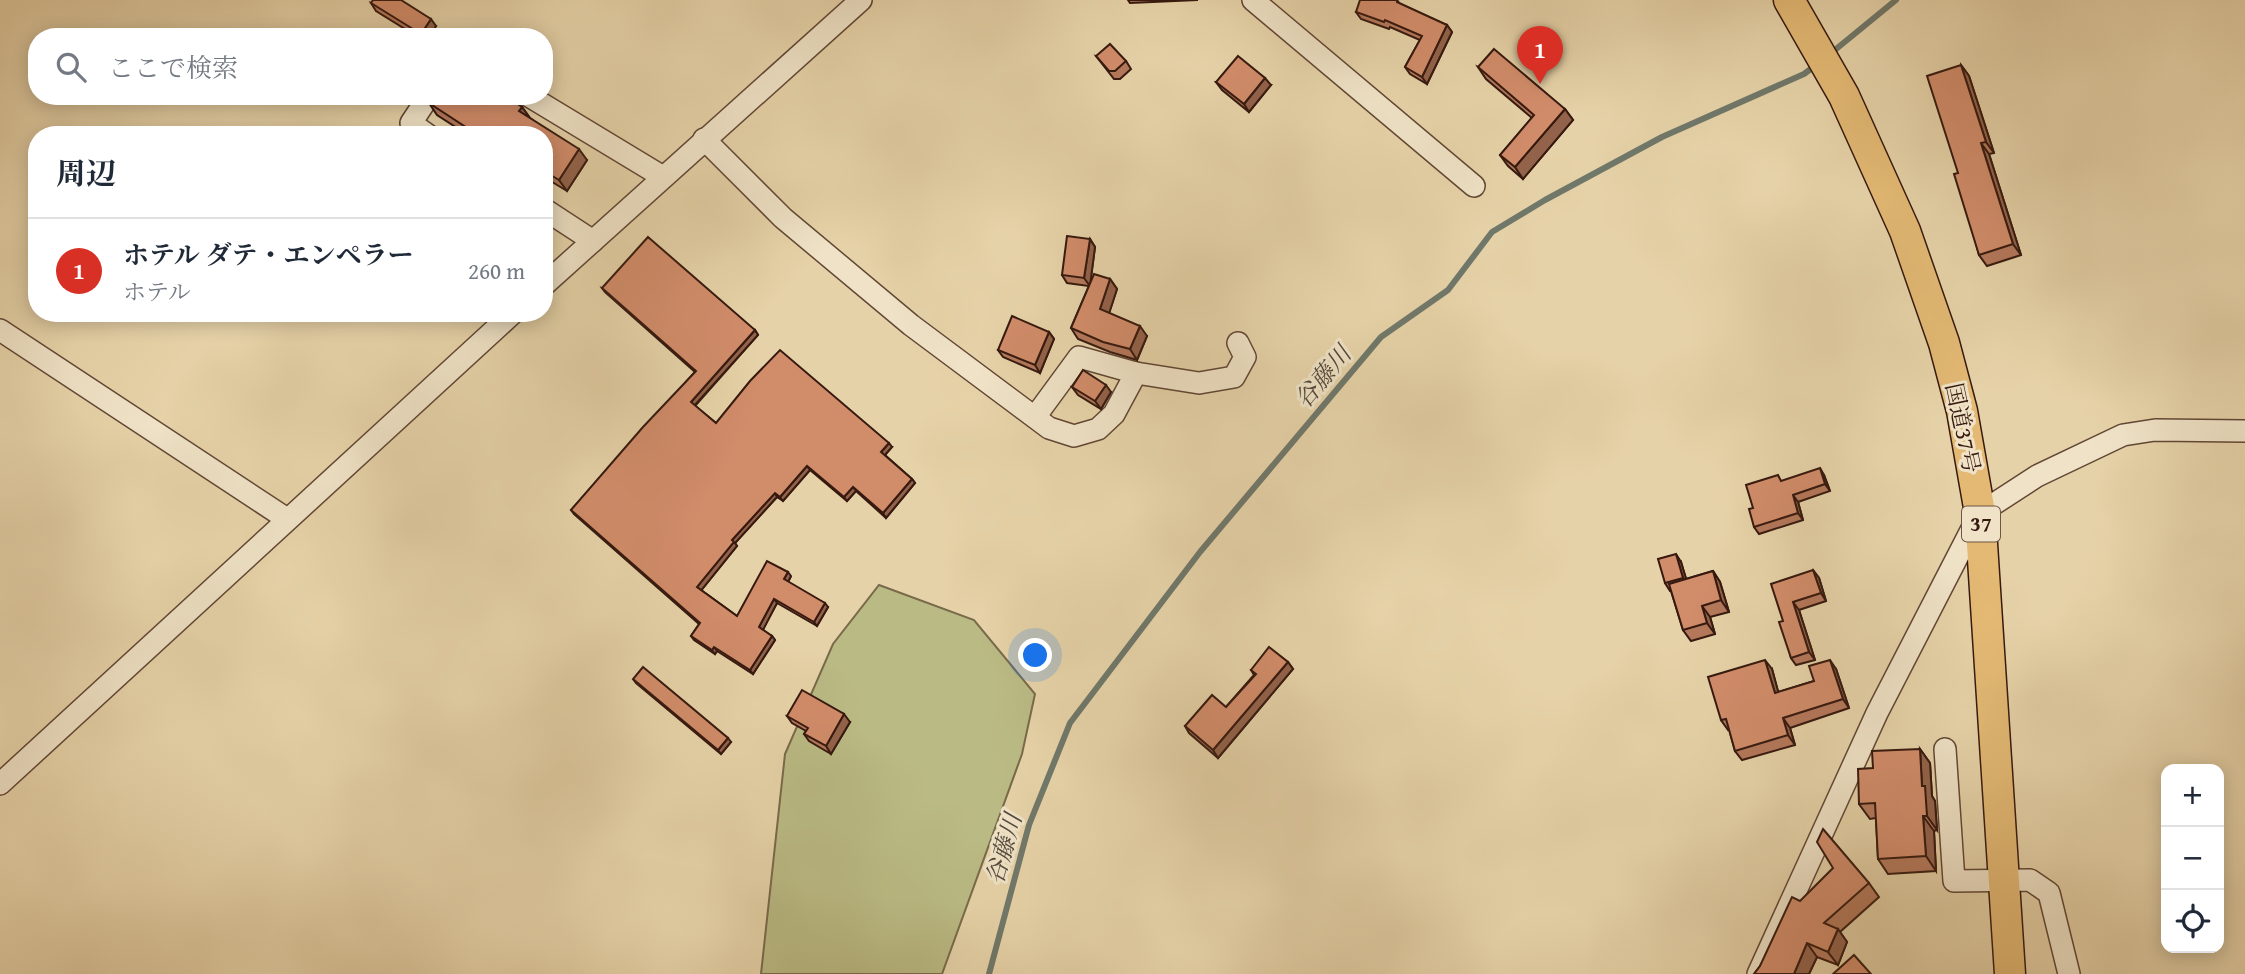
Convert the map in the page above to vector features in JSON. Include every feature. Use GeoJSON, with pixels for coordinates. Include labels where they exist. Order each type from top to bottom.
{"type":"FeatureCollection","features":[{"type":"Feature","properties":{"kind":"highway","name":"国道37号"},"geometry":{"type":"LineString","coordinates":[[1796,11],[1844,96],[1905,231],[1944,343],[1962,411],[1980,513],[2010,974]]}},
{"type":"Feature","properties":{"kind":"street"},"geometry":{"type":"LineString","coordinates":[[553,277],[861,0]]}},
{"type":"Feature","properties":{"kind":"street"},"geometry":{"type":"LineString","coordinates":[[1253,0],[1474,186]]}},
{"type":"Feature","properties":{"kind":"street"},"geometry":{"type":"LineString","coordinates":[[415,126],[411,123],[423,105]]}},
{"type":"Feature","properties":{"kind":"street"},"geometry":{"type":"LineString","coordinates":[[544,105],[663,177]]}},
{"type":"Feature","properties":{"kind":"street"},"geometry":{"type":"LineString","coordinates":[[704,139],[794,227],[911,325],[1049,428],[1074,436],[1098,429],[1114,414],[1136,373]]}},
{"type":"Feature","properties":{"kind":"street"},"geometry":{"type":"LineString","coordinates":[[553,215],[593,240]]}},
{"type":"Feature","properties":{"kind":"street"},"geometry":{"type":"LineString","coordinates":[[0,784],[503,322]]}},
{"type":"Feature","properties":{"kind":"street"},"geometry":{"type":"LineString","coordinates":[[0,330],[287,519]]}},
{"type":"Feature","properties":{"kind":"street"},"geometry":{"type":"LineString","coordinates":[[1035,417],[1079,357],[1136,373],[1199,383],[1234,377],[1245,357],[1238,343]]}},
{"type":"Feature","properties":{"kind":"street"},"geometry":{"type":"LineString","coordinates":[[1758,974],[1877,713],[1980,513],[2037,476],[2123,435],[2155,430],[2245,430]]}},
{"type":"Feature","properties":{"kind":"street"},"geometry":{"type":"LineString","coordinates":[[1945,749],[1954,881],[2030,880],[2049,893],[2069,974]]}},
{"type":"Feature","properties":{"kind":"green space"},"geometry":{"type":"Polygon","coordinates":[[[879,585],[974,620],[1035,694],[1022,754],[942,974],[761,974],[785,754],[833,644],[879,585]]]}},
{"type":"Feature","properties":{"kind":"building"},"geometry":{"type":"Polygon","coordinates":[[[373,0],[401,0],[431,19],[425,28],[411,28],[371,3],[373,0]]]}},
{"type":"Feature","properties":{"kind":"building"},"geometry":{"type":"Polygon","coordinates":[[[1360,0],[1397,0],[1447,25],[1422,77],[1405,67],[1422,36],[1385,20],[1384,22],[1356,12],[1360,0]]]}},
{"type":"Feature","properties":{"kind":"building"},"geometry":{"type":"Polygon","coordinates":[[[1110,44],[1126,61],[1115,71],[1109,71],[1096,56],[1110,44]]]}},
{"type":"Feature","properties":{"kind":"building"},"geometry":{"type":"Polygon","coordinates":[[[1494,49],[1565,109],[1515,167],[1500,155],[1534,115],[1478,67],[1494,49]]]}},
{"type":"Feature","properties":{"kind":"building"},"geometry":{"type":"Polygon","coordinates":[[[1238,56],[1265,78],[1244,104],[1216,82],[1238,56]]]}},
{"type":"Feature","properties":{"kind":"building"},"geometry":{"type":"Polygon","coordinates":[[[1961,65],[1986,142],[1981,143],[2013,244],[1979,255],[1954,174],[1958,173],[1927,76],[1961,65]]]}},
{"type":"Feature","properties":{"kind":"building"},"geometry":{"type":"Polygon","coordinates":[[[432,105],[519,105],[522,107],[519,111],[543,126],[464,126],[432,105]]]}},
{"type":"Feature","properties":{"kind":"building"},"geometry":{"type":"Polygon","coordinates":[[[553,133],[579,149],[559,180],[553,176],[553,133]]]}},
{"type":"Feature","properties":{"kind":"building"},"geometry":{"type":"Polygon","coordinates":[[[1067,236],[1090,239],[1084,278],[1062,275],[1067,236]]]}},
{"type":"Feature","properties":{"kind":"building"},"geometry":{"type":"Polygon","coordinates":[[[648,237],[755,330],[691,402],[716,423],[750,381],[780,350],[889,443],[881,452],[912,479],[883,513],[853,487],[844,497],[807,466],[780,497],[775,493],[732,540],[734,542],[697,587],[737,616],[767,561],[788,572],[784,579],[825,603],[814,622],[774,599],[759,627],[772,636],[750,670],[691,636],[700,623],[571,510],[696,371],[602,288],[648,237]]]}},
{"type":"Feature","properties":{"kind":"building"},"geometry":{"type":"Polygon","coordinates":[[[1094,274],[1110,279],[1100,309],[1140,326],[1130,349],[1103,342],[1071,328],[1094,274]]]}},
{"type":"Feature","properties":{"kind":"building"},"geometry":{"type":"Polygon","coordinates":[[[1012,316],[1049,332],[1035,365],[998,350],[1012,316]]]}},
{"type":"Feature","properties":{"kind":"building"},"geometry":{"type":"Polygon","coordinates":[[[1083,370],[1106,385],[1095,401],[1072,387],[1083,370]]]}},
{"type":"Feature","properties":{"kind":"building"},"geometry":{"type":"Polygon","coordinates":[[[1820,468],[1825,484],[1793,495],[1798,513],[1754,527],[1749,509],[1753,508],[1746,485],[1778,475],[1781,481],[1820,468]]]}},
{"type":"Feature","properties":{"kind":"building"},"geometry":{"type":"Polygon","coordinates":[[[1676,554],[1683,578],[1665,583],[1658,559],[1676,554]]]}},
{"type":"Feature","properties":{"kind":"building"},"geometry":{"type":"Polygon","coordinates":[[[1813,570],[1821,593],[1793,602],[1809,652],[1791,658],[1779,622],[1783,621],[1771,584],[1813,570]]]}},
{"type":"Feature","properties":{"kind":"building"},"geometry":{"type":"Polygon","coordinates":[[[1713,571],[1721,600],[1702,606],[1707,623],[1683,630],[1669,584],[1713,571]]]}},
{"type":"Feature","properties":{"kind":"building"},"geometry":{"type":"Polygon","coordinates":[[[1269,647],[1288,662],[1213,750],[1185,726],[1212,695],[1226,707],[1256,674],[1251,670],[1269,647]]]}},
{"type":"Feature","properties":{"kind":"building"},"geometry":{"type":"Polygon","coordinates":[[[1765,660],[1775,693],[1814,681],[1809,666],[1830,660],[1843,699],[1783,718],[1788,735],[1735,751],[1726,719],[1721,720],[1708,677],[1765,660]]]}},
{"type":"Feature","properties":{"kind":"building"},"geometry":{"type":"Polygon","coordinates":[[[643,667],[728,738],[718,750],[633,679],[643,667]]]}},
{"type":"Feature","properties":{"kind":"building"},"geometry":{"type":"Polygon","coordinates":[[[802,690],[844,714],[826,746],[804,734],[808,728],[787,716],[802,690]]]}},
{"type":"Feature","properties":{"kind":"building"},"geometry":{"type":"Polygon","coordinates":[[[1920,749],[1927,816],[1923,816],[1926,856],[1878,859],[1875,803],[1859,804],[1858,769],[1873,768],[1872,751],[1920,749]]]}},
{"type":"Feature","properties":{"kind":"building"},"geometry":{"type":"Polygon","coordinates":[[[1823,829],[1869,883],[1824,923],[1838,929],[1828,952],[1807,943],[1794,974],[1754,974],[1792,897],[1800,901],[1833,868],[1817,842],[1823,829]]]}},
{"type":"Feature","properties":{"kind":"building"},"geometry":{"type":"Polygon","coordinates":[[[1854,955],[1871,974],[1833,974],[1854,955]]]}},
{"type":"Feature","properties":{"kind":"waterway","name":"谷藤川"},"geometry":{"type":"LineString","coordinates":[[1830,54],[1896,0]]}},
{"type":"Feature","properties":{"kind":"waterway","name":"谷藤川"},"geometry":{"type":"LineString","coordinates":[[989,974],[1029,825],[1070,723],[1200,552],[1381,337],[1448,290],[1492,232],[1662,137],[1804,74],[1816,65]]}},
{"type":"Feature","properties":{"kind":"place","name":"ホテル ダテ・エンペラー"},"geometry":{"type":"Point","coordinates":[1540,84]}}]}
